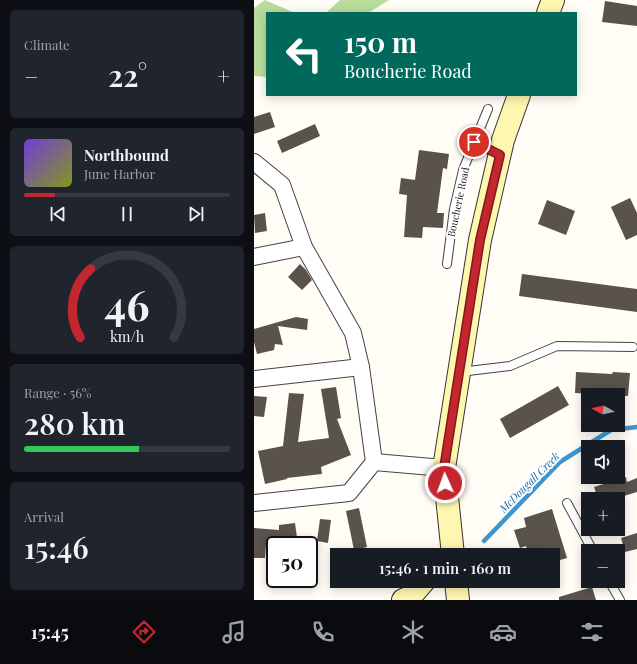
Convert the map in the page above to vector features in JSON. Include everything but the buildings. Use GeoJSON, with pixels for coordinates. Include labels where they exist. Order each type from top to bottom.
{"type":"FeatureCollection","features":[{"type":"Feature","properties":{"kind":"main road"},"geometry":{"type":"LineString","coordinates":[[548,12],[553,0]]}},
{"type":"Feature","properties":{"kind":"main road"},"geometry":{"type":"LineString","coordinates":[[449,548],[444,468],[480,240],[503,140],[519,96]]}},
{"type":"Feature","properties":{"kind":"main road"},"geometry":{"type":"LineString","coordinates":[[403,600],[410,597],[418,588]]}},
{"type":"Feature","properties":{"kind":"main road"},"geometry":{"type":"LineString","coordinates":[[457,588],[458,600]]}},
{"type":"Feature","properties":{"kind":"street"},"geometry":{"type":"LineString","coordinates":[[254,162],[282,185],[304,247],[353,333],[361,367],[374,462],[349,493],[254,503]]}},
{"type":"Feature","properties":{"kind":"street"},"geometry":{"type":"LineString","coordinates":[[254,257],[304,247]]}},
{"type":"Feature","properties":{"kind":"street"},"geometry":{"type":"LineString","coordinates":[[254,379],[361,367]]}},
{"type":"Feature","properties":{"kind":"street"},"geometry":{"type":"LineString","coordinates":[[374,462],[444,468]]}},
{"type":"Feature","properties":{"kind":"lane","name":"Boucherie Road"},"geometry":{"type":"LineString","coordinates":[[446,264],[454,209],[463,170],[488,109]]}},
{"type":"Feature","properties":{"kind":"lane"},"geometry":{"type":"LineString","coordinates":[[474,142],[500,155]]}},
{"type":"Feature","properties":{"kind":"lane"},"geometry":{"type":"LineString","coordinates":[[460,372],[510,366],[557,346],[633,347]]}},
{"type":"Feature","properties":{"kind":"lane"},"geometry":{"type":"LineString","coordinates":[[567,503],[589,544]]}},
{"type":"Feature","properties":{"kind":"lane"},"geometry":{"type":"LineString","coordinates":[[613,588],[620,600]]}},
{"type":"Feature","properties":{"kind":"green space"},"geometry":{"type":"Polygon","coordinates":[[[265,0],[293,12],[266,12],[266,77],[254,76],[254,8],[265,0]]]}},
{"type":"Feature","properties":{"kind":"green space"},"geometry":{"type":"Polygon","coordinates":[[[340,0],[389,0],[370,12],[327,12],[340,0]]]}},
{"type":"Feature","properties":{"kind":"waterway","name":"McDougall Creek"},"geometry":{"type":"LineString","coordinates":[[484,541],[560,462],[611,430],[637,427]]}},
{"type":"Feature","properties":{"kind":"route"},"geometry":{"type":"LineString","coordinates":[[445,483],[444,468],[480,240],[500,155],[474,142]]}}]}
